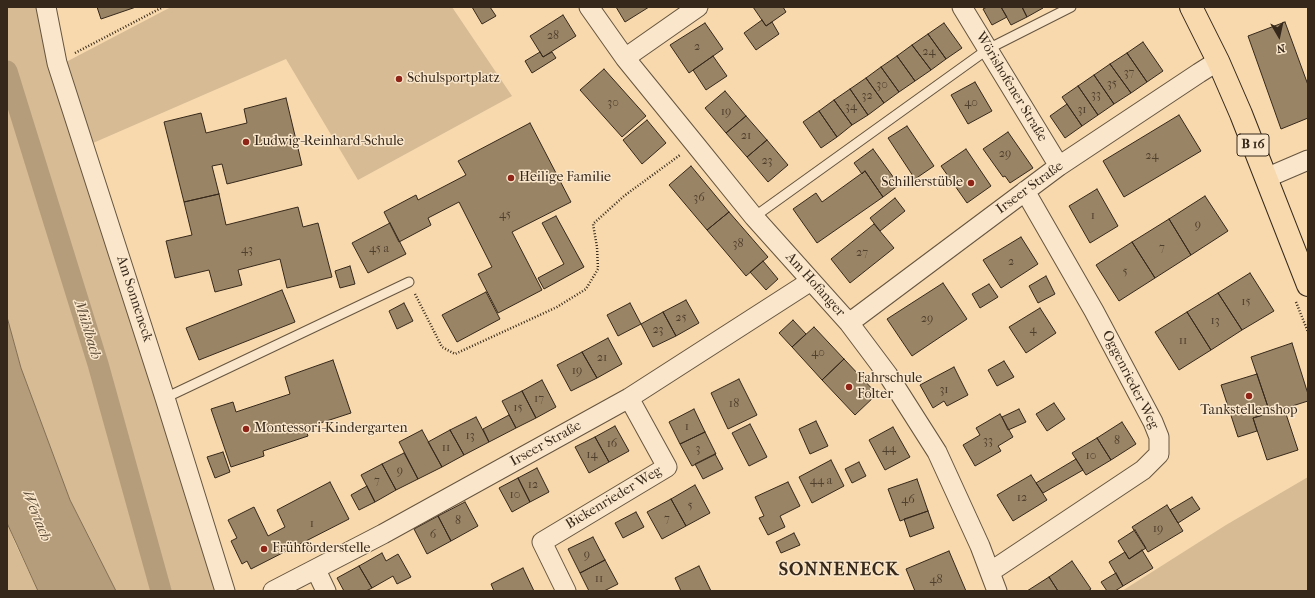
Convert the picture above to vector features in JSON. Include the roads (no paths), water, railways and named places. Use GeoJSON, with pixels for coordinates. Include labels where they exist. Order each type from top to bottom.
{"type":"FeatureCollection","features":[{"type":"Feature","properties":{"kind":"main road","name":"B 16"},"geometry":{"type":"LineString","coordinates":[[1191,7],[1218,61],[1241,114],[1308,285]]}},
{"type":"Feature","properties":{"kind":"street","name":"Am Sonneneck"},"geometry":{"type":"LineString","coordinates":[[46,7],[57,63],[165,398],[225,591]]}},
{"type":"Feature","properties":{"kind":"street","name":"Am Hofanger"},"geometry":{"type":"LineString","coordinates":[[589,7],[625,58],[754,217],[848,323],[888,375],[936,452],[990,572],[997,591]]}},
{"type":"Feature","properties":{"kind":"street"},"geometry":{"type":"LineString","coordinates":[[625,58],[698,7]]}},
{"type":"Feature","properties":{"kind":"street","name":"Wörishofener Straße"},"geometry":{"type":"LineString","coordinates":[[962,7],[1059,166]]}},
{"type":"Feature","properties":{"kind":"street","name":"Irseer Straße"},"geometry":{"type":"LineString","coordinates":[[848,323],[1059,166],[1218,61]]}},
{"type":"Feature","properties":{"kind":"street"},"geometry":{"type":"LineString","coordinates":[[1266,178],[1308,160]]}},
{"type":"Feature","properties":{"kind":"street","name":"Oggenrieder Weg"},"geometry":{"type":"LineString","coordinates":[[990,572],[1142,470],[1159,454],[1159,437],[1153,422],[1094,311],[1025,191]]}},
{"type":"Feature","properties":{"kind":"street","name":"Irseer Straße"},"geometry":{"type":"LineString","coordinates":[[273,591],[397,527],[629,398],[811,281]]}},
{"type":"Feature","properties":{"kind":"street","name":"Bickenrieder Weg"},"geometry":{"type":"LineString","coordinates":[[566,591],[542,542],[667,466],[629,398]]}},
{"type":"Feature","properties":{"kind":"street"},"geometry":{"type":"LineString","coordinates":[[316,570],[326,591]]}},
{"type":"Feature","properties":{"kind":"lane"},"geometry":{"type":"LineString","coordinates":[[754,217],[988,49],[1071,7]]}},
{"type":"Feature","properties":{"kind":"lane"},"geometry":{"type":"LineString","coordinates":[[165,398],[409,282]]}},
{"type":"Feature","properties":{"kind":"water","name":"Wertach"},"geometry":{"type":"Polygon","coordinates":[[[7,317],[21,368],[70,500],[116,591],[38,591],[7,523],[7,317]]]}},
{"type":"Feature","properties":{"kind":"waterway","name":"Mühlbach"},"geometry":{"type":"LineString","coordinates":[[7,71],[98,364],[161,591]]}},
{"type":"Feature","properties":{"kind":"place","name":"Schulsportplatz"},"geometry":{"type":"Point","coordinates":[399,79]}},
{"type":"Feature","properties":{"kind":"place","name":"Ludwig-Reinhard-Schule"},"geometry":{"type":"Point","coordinates":[246,142]}},
{"type":"Feature","properties":{"kind":"place","name":"Heilige Familie"},"geometry":{"type":"Point","coordinates":[511,178]}},
{"type":"Feature","properties":{"kind":"place","name":"Schillerstüble"},"geometry":{"type":"Point","coordinates":[971,183]}},
{"type":"Feature","properties":{"kind":"place","name":"Fahrschule Folter"},"geometry":{"type":"Point","coordinates":[849,387]}},
{"type":"Feature","properties":{"kind":"place","name":"Tankstellenshop"},"geometry":{"type":"Point","coordinates":[1249,396]}},
{"type":"Feature","properties":{"kind":"place","name":"Montessori-Kindergarten"},"geometry":{"type":"Point","coordinates":[246,429]}},
{"type":"Feature","properties":{"kind":"place","name":"Frühförderstelle"},"geometry":{"type":"Point","coordinates":[264,549]}},
{"type":"Feature","properties":{"kind":"district","name":"SONNENECK"},"geometry":{"type":"Point","coordinates":[839,571]}}]}
